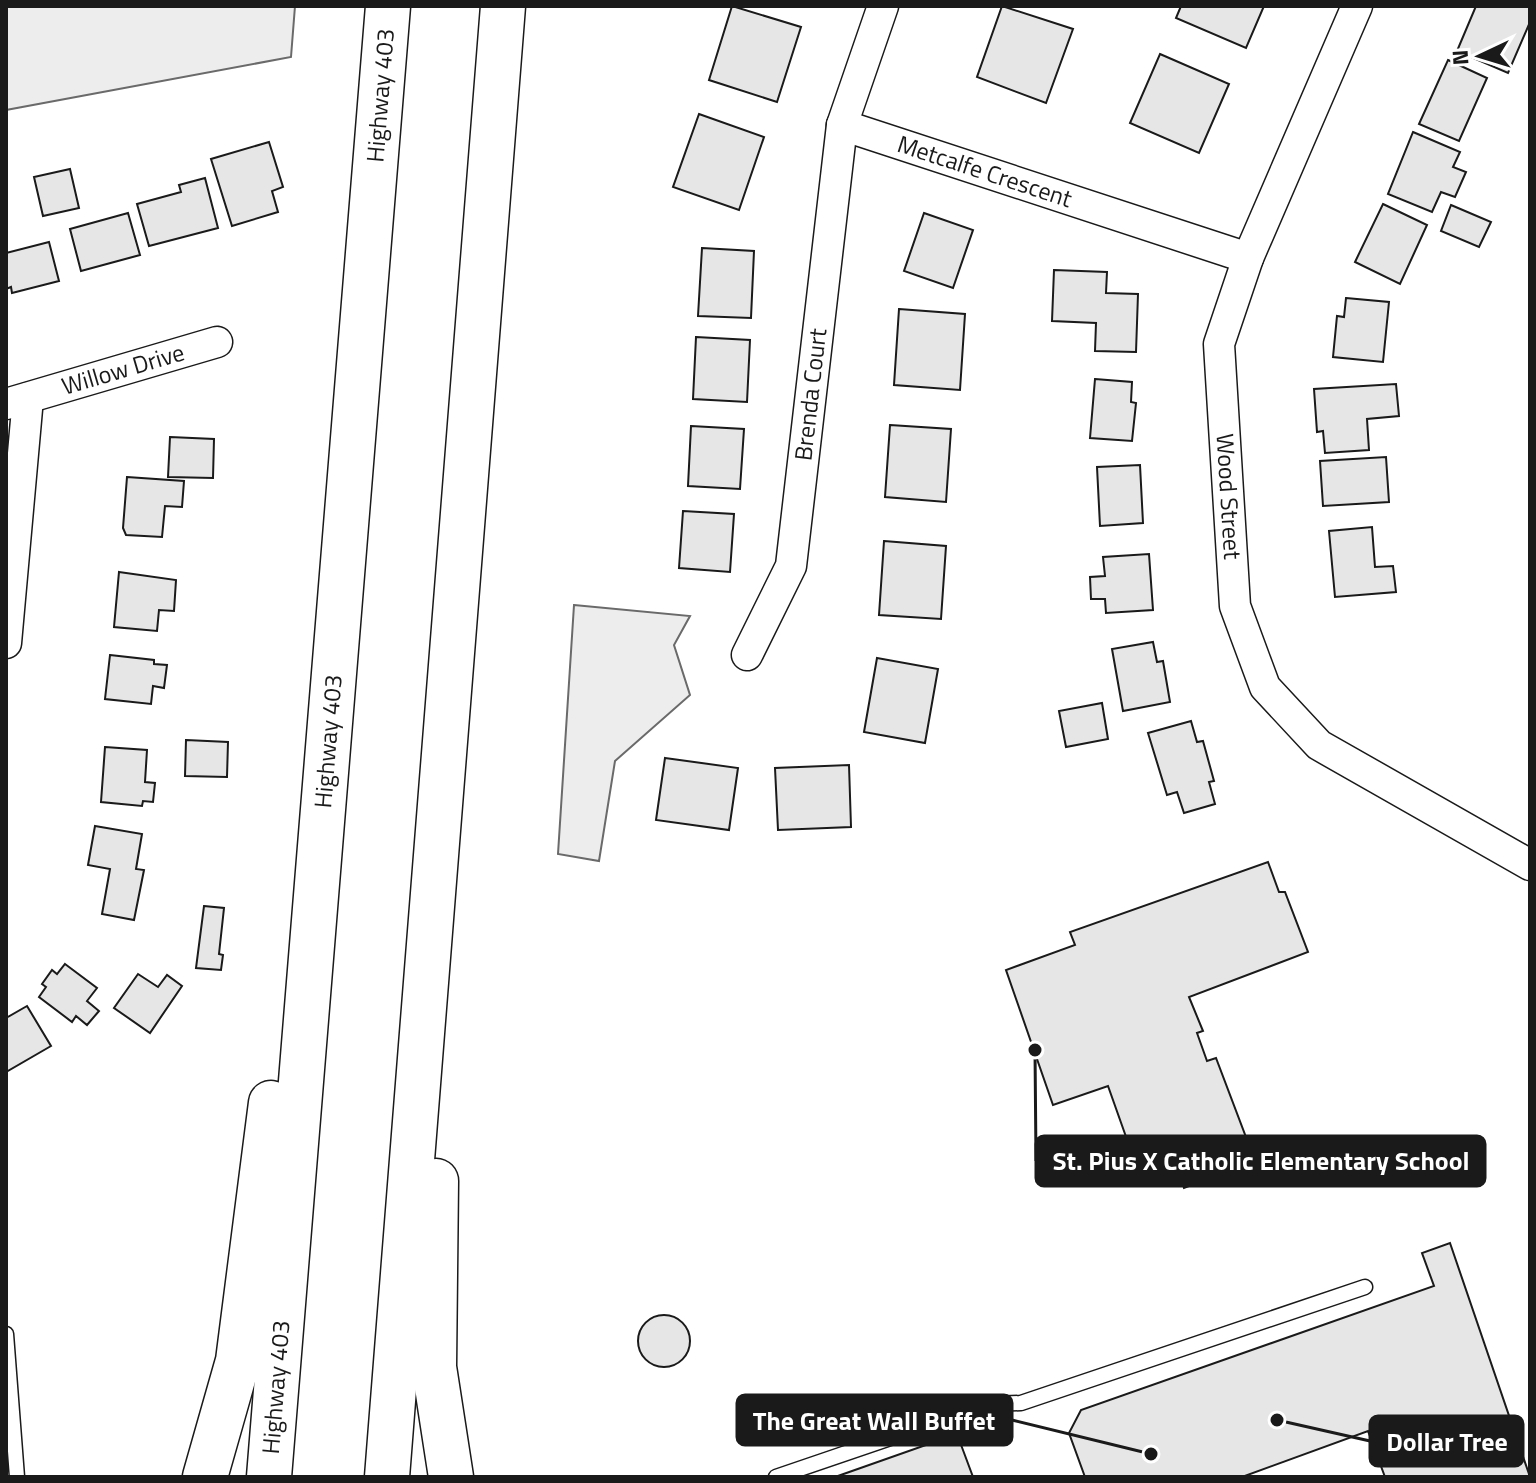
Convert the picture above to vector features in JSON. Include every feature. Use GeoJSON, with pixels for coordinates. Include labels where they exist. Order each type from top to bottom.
{"type":"FeatureCollection","features":[{"type":"Feature","properties":{"kind":"highway","name":"Highway 403"},"geometry":{"type":"LineString","coordinates":[[269,1477],[388,6]]}},
{"type":"Feature","properties":{"kind":"highway"},"geometry":{"type":"LineString","coordinates":[[387,1477],[428,926],[503,6]]}},
{"type":"Feature","properties":{"kind":"highway"},"geometry":{"type":"LineString","coordinates":[[205,1477],[238,1361],[294,926],[326,774]]}},
{"type":"Feature","properties":{"kind":"highway"},"geometry":{"type":"LineString","coordinates":[[428,926],[438,1036],[434,1367],[451,1477]]}},
{"type":"Feature","properties":{"kind":"street"},"geometry":{"type":"LineString","coordinates":[[842,125],[883,6]]}},
{"type":"Feature","properties":{"kind":"street","name":"Wood Street"},"geometry":{"type":"LineString","coordinates":[[1357,6],[1248,258],[1219,344],[1235,606],[1265,687],[1319,745],[1530,865]]}},
{"type":"Feature","properties":{"kind":"street","name":"Metcalfe Crescent"},"geometry":{"type":"LineString","coordinates":[[842,125],[1248,258]]}},
{"type":"Feature","properties":{"kind":"street","name":"Brenda Court"},"geometry":{"type":"LineString","coordinates":[[747,655],[791,566],[842,125]]}},
{"type":"Feature","properties":{"kind":"street","name":"Willow Drive"},"geometry":{"type":"LineString","coordinates":[[6,643],[17,401],[217,342]]}},
{"type":"Feature","properties":{"kind":"lane"},"geometry":{"type":"LineString","coordinates":[[776,1477],[990,1404],[1021,1403],[1365,1287]]}},
{"type":"Feature","properties":{"kind":"lane"},"geometry":{"type":"LineString","coordinates":[[6,1334],[17,1477]]}},
{"type":"Feature","properties":{"kind":"shaded area"},"geometry":{"type":"Polygon","coordinates":[[[6,6],[295,6],[291,57],[6,110],[6,6]]]}},
{"type":"Feature","properties":{"kind":"shaded area"},"geometry":{"type":"Polygon","coordinates":[[[574,605],[690,616],[674,645],[690,695],[615,761],[599,861],[558,854],[574,605]]]}},
{"type":"Feature","properties":{"kind":"building"},"geometry":{"type":"Polygon","coordinates":[[[732,6],[801,27],[777,102],[709,80],[732,6]]]}},
{"type":"Feature","properties":{"kind":"building"},"geometry":{"type":"Polygon","coordinates":[[[1002,6],[1073,29],[1046,103],[977,77],[1002,6]]]}},
{"type":"Feature","properties":{"kind":"building"},"geometry":{"type":"Polygon","coordinates":[[[1181,6],[1264,6],[1246,48],[1176,18],[1181,6]]]}},
{"type":"Feature","properties":{"kind":"building"},"geometry":{"type":"Polygon","coordinates":[[[1476,6],[1530,6],[1530,22],[1508,73],[1457,51],[1476,6]]]}},
{"type":"Feature","properties":{"kind":"building"},"geometry":{"type":"Polygon","coordinates":[[[1160,54],[1229,84],[1199,153],[1130,123],[1160,54]]]}},
{"type":"Feature","properties":{"kind":"building"},"geometry":{"type":"Polygon","coordinates":[[[1448,60],[1487,78],[1459,141],[1419,124],[1448,60]]]}},
{"type":"Feature","properties":{"kind":"building"},"geometry":{"type":"Polygon","coordinates":[[[699,114],[764,137],[739,210],[673,187],[699,114]]]}},
{"type":"Feature","properties":{"kind":"building"},"geometry":{"type":"Polygon","coordinates":[[[1413,132],[1460,152],[1453,167],[1466,172],[1455,197],[1441,192],[1432,212],[1388,194],[1413,132]]]}},
{"type":"Feature","properties":{"kind":"building"},"geometry":{"type":"Polygon","coordinates":[[[269,142],[283,187],[272,191],[278,212],[232,226],[211,159],[269,142]]]}},
{"type":"Feature","properties":{"kind":"building"},"geometry":{"type":"Polygon","coordinates":[[[70,169],[79,208],[43,216],[34,177],[70,169]]]}},
{"type":"Feature","properties":{"kind":"building"},"geometry":{"type":"Polygon","coordinates":[[[205,178],[218,228],[149,246],[137,204],[181,192],[179,185],[205,178]]]}},
{"type":"Feature","properties":{"kind":"building"},"geometry":{"type":"Polygon","coordinates":[[[1383,204],[1427,225],[1400,284],[1355,262],[1383,204]]]}},
{"type":"Feature","properties":{"kind":"building"},"geometry":{"type":"Polygon","coordinates":[[[1451,205],[1491,222],[1479,247],[1441,231],[1451,205]]]}},
{"type":"Feature","properties":{"kind":"building"},"geometry":{"type":"Polygon","coordinates":[[[128,213],[140,255],[81,271],[70,229],[128,213]]]}},
{"type":"Feature","properties":{"kind":"building"},"geometry":{"type":"Polygon","coordinates":[[[924,213],[973,230],[953,288],[904,271],[924,213]]]}},
{"type":"Feature","properties":{"kind":"building"},"geometry":{"type":"Polygon","coordinates":[[[49,242],[59,281],[12,293],[11,287],[6,289],[6,253],[49,242]]]}},
{"type":"Feature","properties":{"kind":"building"},"geometry":{"type":"Polygon","coordinates":[[[702,248],[754,251],[751,318],[698,316],[702,248]]]}},
{"type":"Feature","properties":{"kind":"building"},"geometry":{"type":"Polygon","coordinates":[[[1054,270],[1107,272],[1106,293],[1138,294],[1136,352],[1095,351],[1096,323],[1052,321],[1054,270]]]}},
{"type":"Feature","properties":{"kind":"building"},"geometry":{"type":"Polygon","coordinates":[[[1346,298],[1389,302],[1383,362],[1333,357],[1337,316],[1344,317],[1346,298]]]}},
{"type":"Feature","properties":{"kind":"building"},"geometry":{"type":"Polygon","coordinates":[[[899,309],[965,314],[960,390],[894,385],[899,309]]]}},
{"type":"Feature","properties":{"kind":"building"},"geometry":{"type":"Polygon","coordinates":[[[696,337],[750,340],[747,402],[693,399],[696,337]]]}},
{"type":"Feature","properties":{"kind":"building"},"geometry":{"type":"Polygon","coordinates":[[[1095,379],[1132,382],[1131,402],[1136,403],[1132,441],[1090,438],[1095,379]]]}},
{"type":"Feature","properties":{"kind":"building"},"geometry":{"type":"Polygon","coordinates":[[[1396,384],[1399,416],[1367,419],[1369,450],[1325,453],[1323,431],[1317,432],[1314,389],[1396,384]]]}},
{"type":"Feature","properties":{"kind":"building"},"geometry":{"type":"Polygon","coordinates":[[[890,425],[951,429],[946,502],[885,497],[890,425]]]}},
{"type":"Feature","properties":{"kind":"building"},"geometry":{"type":"Polygon","coordinates":[[[691,426],[744,429],[740,489],[688,486],[691,426]]]}},
{"type":"Feature","properties":{"kind":"building"},"geometry":{"type":"Polygon","coordinates":[[[170,437],[214,439],[213,478],[168,477],[170,437]]]}},
{"type":"Feature","properties":{"kind":"building"},"geometry":{"type":"Polygon","coordinates":[[[1386,457],[1389,502],[1323,506],[1320,461],[1386,457]]]}},
{"type":"Feature","properties":{"kind":"building"},"geometry":{"type":"Polygon","coordinates":[[[1140,465],[1143,523],[1100,526],[1097,467],[1140,465]]]}},
{"type":"Feature","properties":{"kind":"building"},"geometry":{"type":"Polygon","coordinates":[[[127,477],[184,481],[182,507],[165,506],[162,537],[126,535],[123,528],[127,477]]]}},
{"type":"Feature","properties":{"kind":"building"},"geometry":{"type":"Polygon","coordinates":[[[683,511],[734,514],[730,572],[679,568],[683,511]]]}},
{"type":"Feature","properties":{"kind":"building"},"geometry":{"type":"Polygon","coordinates":[[[1372,527],[1375,567],[1393,566],[1396,592],[1335,597],[1329,531],[1372,527]]]}},
{"type":"Feature","properties":{"kind":"building"},"geometry":{"type":"Polygon","coordinates":[[[884,541],[946,546],[941,619],[879,615],[884,541]]]}},
{"type":"Feature","properties":{"kind":"building"},"geometry":{"type":"Polygon","coordinates":[[[1149,554],[1153,610],[1106,613],[1105,599],[1091,599],[1090,577],[1105,576],[1103,557],[1149,554]]]}},
{"type":"Feature","properties":{"kind":"building"},"geometry":{"type":"Polygon","coordinates":[[[119,572],[176,580],[174,611],[159,610],[157,631],[114,627],[119,572]]]}},
{"type":"Feature","properties":{"kind":"building"},"geometry":{"type":"Polygon","coordinates":[[[1153,642],[1157,662],[1163,661],[1170,702],[1123,711],[1112,649],[1153,642]]]}},
{"type":"Feature","properties":{"kind":"building"},"geometry":{"type":"Polygon","coordinates":[[[110,655],[154,660],[154,664],[167,665],[164,688],[153,686],[151,704],[105,699],[110,655]]]}},
{"type":"Feature","properties":{"kind":"building"},"geometry":{"type":"Polygon","coordinates":[[[877,658],[938,669],[925,743],[864,732],[877,658]]]}},
{"type":"Feature","properties":{"kind":"building"},"geometry":{"type":"Polygon","coordinates":[[[1102,703],[1108,739],[1066,747],[1059,711],[1102,703]]]}},
{"type":"Feature","properties":{"kind":"building"},"geometry":{"type":"Polygon","coordinates":[[[1191,721],[1197,742],[1203,741],[1214,781],[1209,782],[1215,804],[1184,813],[1177,792],[1167,795],[1148,733],[1191,721]]]}},
{"type":"Feature","properties":{"kind":"building"},"geometry":{"type":"Polygon","coordinates":[[[186,740],[228,742],[227,777],[185,776],[186,740]]]}},
{"type":"Feature","properties":{"kind":"building"},"geometry":{"type":"Polygon","coordinates":[[[105,747],[147,750],[145,782],[155,783],[153,802],[143,801],[142,806],[101,802],[105,747]]]}},
{"type":"Feature","properties":{"kind":"building"},"geometry":{"type":"Polygon","coordinates":[[[665,758],[738,768],[729,830],[656,820],[665,758]]]}},
{"type":"Feature","properties":{"kind":"building"},"geometry":{"type":"Polygon","coordinates":[[[849,765],[851,827],[778,830],[775,768],[849,765]]]}},
{"type":"Feature","properties":{"kind":"building"},"geometry":{"type":"Polygon","coordinates":[[[95,826],[142,834],[136,869],[144,870],[134,920],[102,914],[110,869],[88,865],[95,826]]]}},
{"type":"Feature","properties":{"kind":"building"},"geometry":{"type":"Polygon","coordinates":[[[1268,862],[1279,892],[1285,892],[1308,952],[1189,997],[1203,1031],[1197,1033],[1207,1061],[1216,1058],[1255,1161],[1184,1188],[1177,1166],[1141,1179],[1108,1086],[1053,1105],[1006,970],[1075,945],[1070,932],[1268,862]]]}},
{"type":"Feature","properties":{"kind":"building"},"geometry":{"type":"Polygon","coordinates":[[[204,906],[224,908],[219,954],[223,955],[221,970],[196,968],[204,906]]]}},
{"type":"Feature","properties":{"kind":"building"},"geometry":{"type":"Polygon","coordinates":[[[65,964],[97,988],[87,1001],[99,1011],[87,1025],[76,1016],[72,1022],[39,997],[46,987],[42,984],[52,970],[57,974],[65,964]]]}},
{"type":"Feature","properties":{"kind":"building"},"geometry":{"type":"Polygon","coordinates":[[[138,974],[158,987],[167,975],[182,986],[150,1033],[114,1008],[138,974]]]}},
{"type":"Feature","properties":{"kind":"building"},"geometry":{"type":"Polygon","coordinates":[[[27,1006],[51,1046],[6,1072],[6,1018],[27,1006]]]}},
{"type":"Feature","properties":{"kind":"building"},"geometry":{"type":"Polygon","coordinates":[[[1450,1243],[1530,1477],[1385,1477],[1368,1431],[1242,1477],[1085,1477],[1069,1433],[1081,1410],[1434,1286],[1422,1253],[1450,1243]]]}},
{"type":"Feature","properties":{"kind":"building"},"geometry":{"type":"Polygon","coordinates":[[[664,1315],[682,1323],[690,1341],[682,1359],[664,1367],[646,1359],[638,1341],[646,1323],[664,1315]]]}},
{"type":"Feature","properties":{"kind":"building"},"geometry":{"type":"Polygon","coordinates":[[[957,1434],[973,1477],[835,1477],[957,1434]]]}},
{"type":"Feature","properties":{"kind":"place","name":"St. Pius X Catholic Elementary School"},"geometry":{"type":"Point","coordinates":[1035,1050]}},
{"type":"Feature","properties":{"kind":"place","name":"Dollar Tree"},"geometry":{"type":"Point","coordinates":[1277,1420]}},
{"type":"Feature","properties":{"kind":"place","name":"The Great Wall Buffet"},"geometry":{"type":"Point","coordinates":[1151,1454]}}]}
